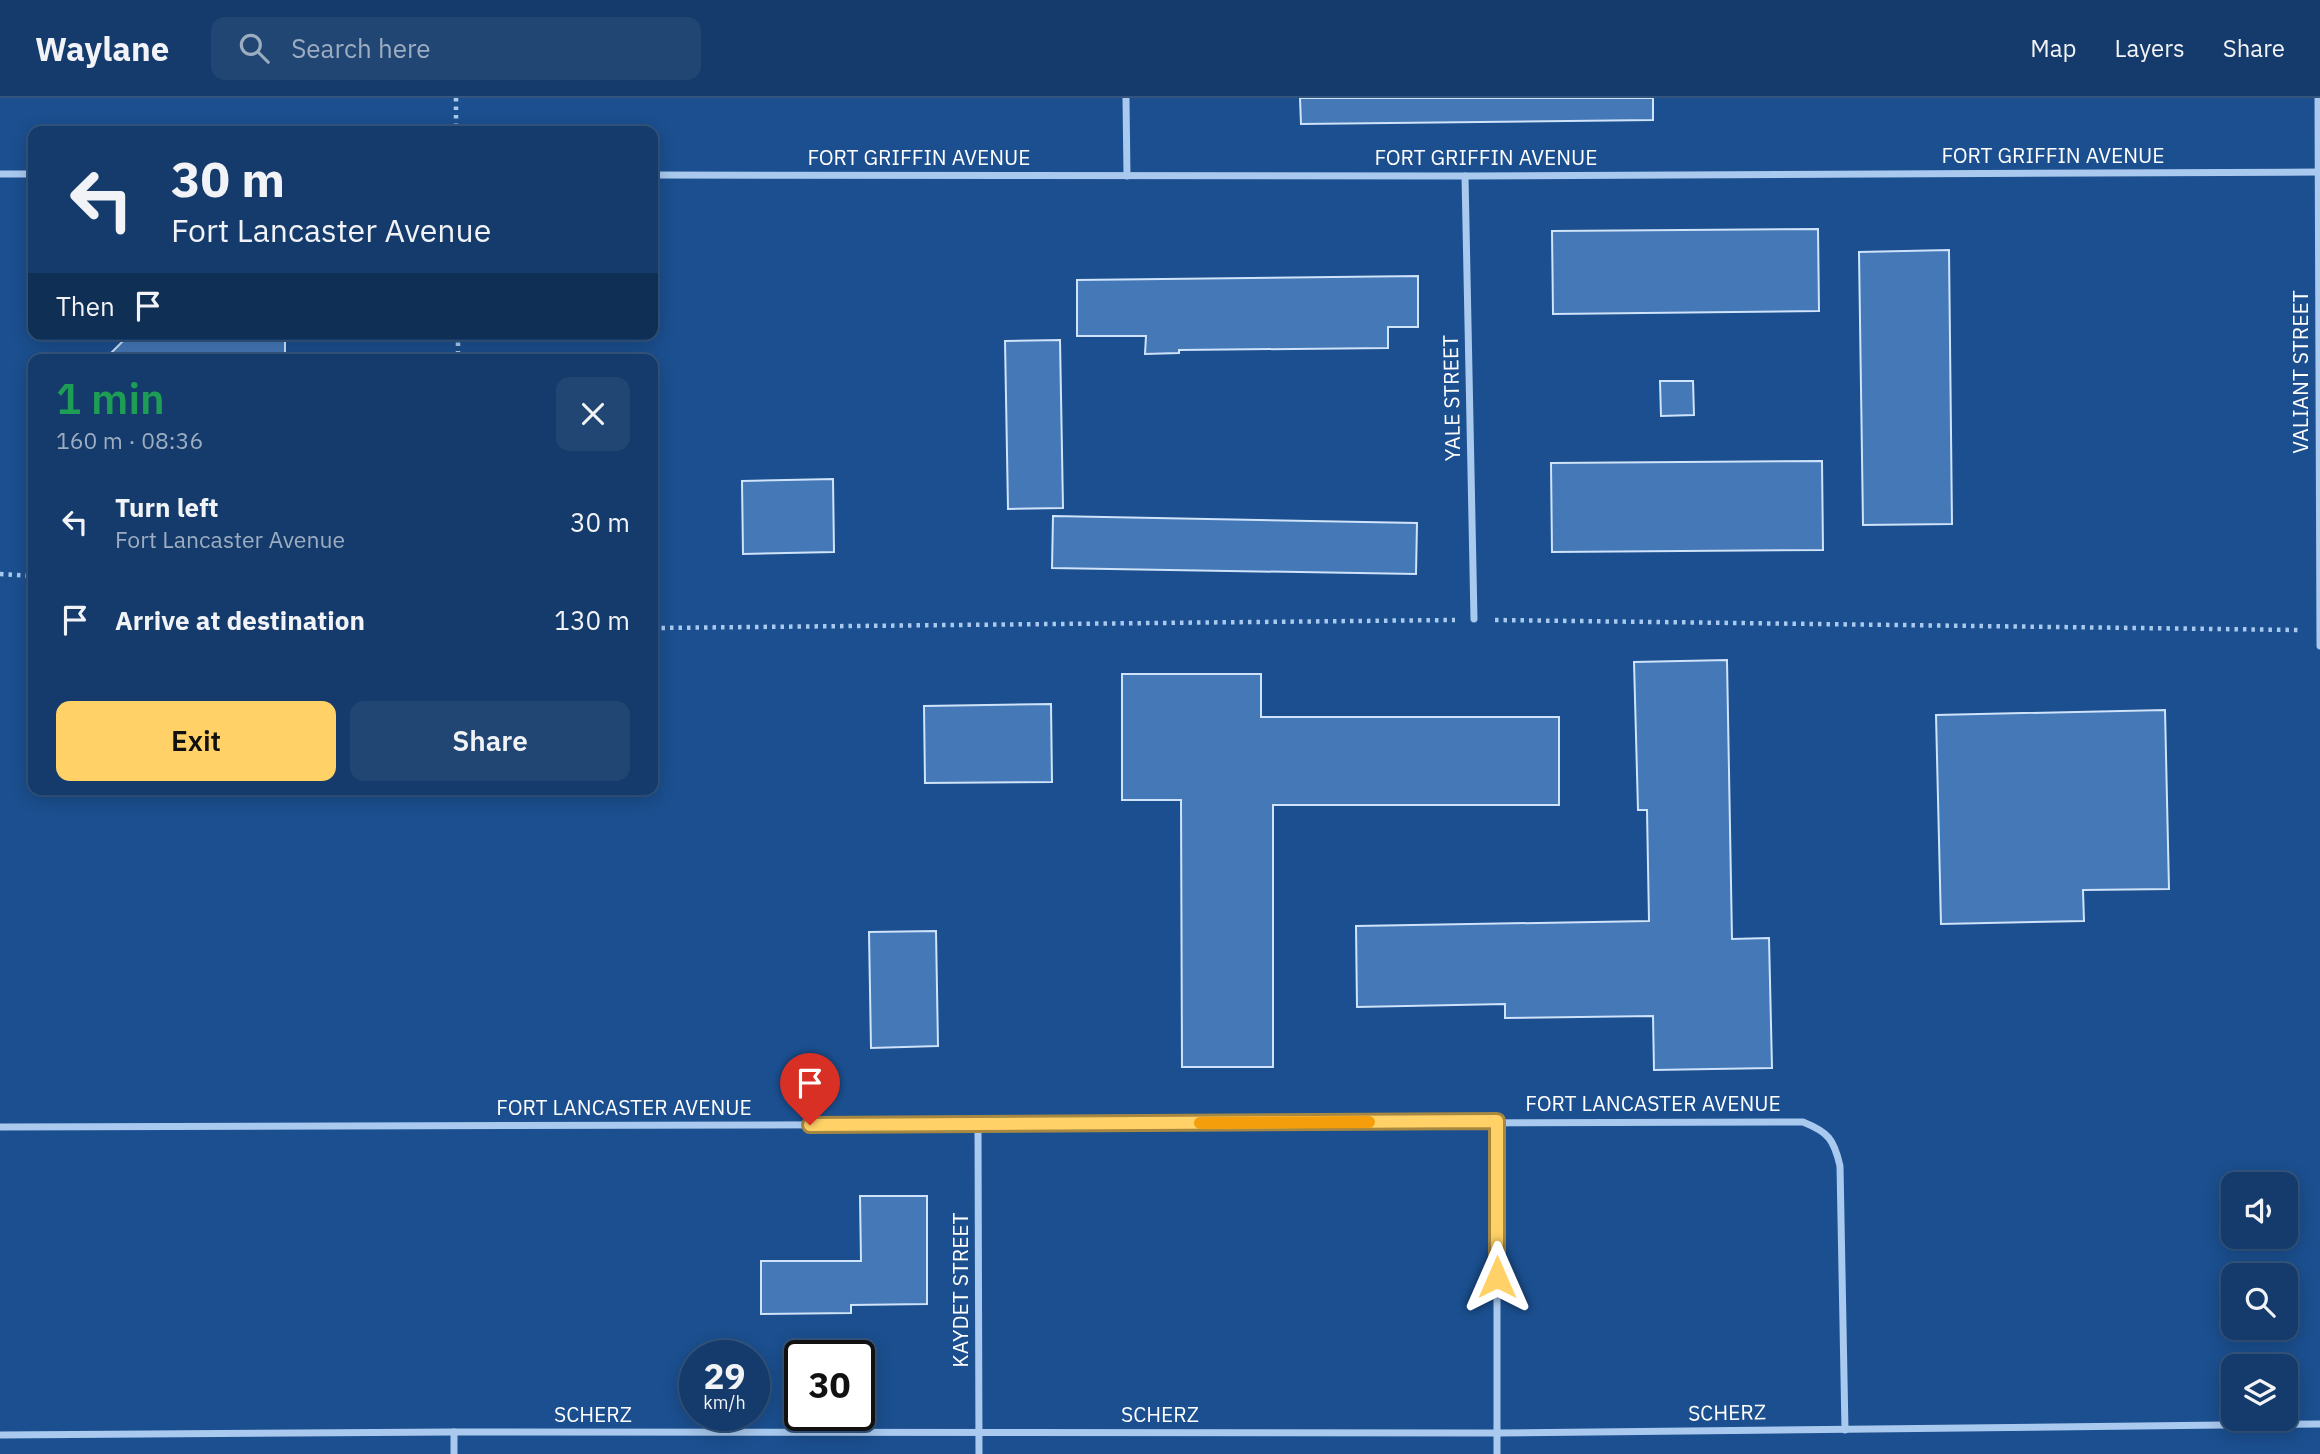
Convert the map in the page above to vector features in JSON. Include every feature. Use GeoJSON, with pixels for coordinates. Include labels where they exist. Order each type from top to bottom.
{"type":"FeatureCollection","features":[{"type":"Feature","properties":{"kind":"street"},"geometry":{"type":"LineString","coordinates":[[1126,98],[1127,176]]}},
{"type":"Feature","properties":{"kind":"street","name":"VALIANT STREET"},"geometry":{"type":"LineString","coordinates":[[2318,98],[2320,646]]}},
{"type":"Feature","properties":{"kind":"street","name":"FORT GRIFFIN AVENUE"},"geometry":{"type":"LineString","coordinates":[[658,175],[1465,176],[2319,172]]}},
{"type":"Feature","properties":{"kind":"street"},"geometry":{"type":"LineString","coordinates":[[0,174],[28,174]]}},
{"type":"Feature","properties":{"kind":"street","name":"YALE STREET"},"geometry":{"type":"LineString","coordinates":[[1465,176],[1474,619]]}},
{"type":"Feature","properties":{"kind":"street"},"geometry":{"type":"LineString","coordinates":[[1497,1121],[1497,1454]]}},
{"type":"Feature","properties":{"kind":"street","name":"FORT LANCASTER AVENUE"},"geometry":{"type":"LineString","coordinates":[[0,1127],[1803,1122],[1822,1130],[1836,1145],[1840,1166],[1845,1430]]}},
{"type":"Feature","properties":{"kind":"street","name":"KAYDET STREET"},"geometry":{"type":"LineString","coordinates":[[978,1125],[979,1454]]}},
{"type":"Feature","properties":{"kind":"street","name":"SCHERZ"},"geometry":{"type":"LineString","coordinates":[[0,1435],[454,1432],[1497,1433],[2320,1424]]}},
{"type":"Feature","properties":{"kind":"street"},"geometry":{"type":"LineString","coordinates":[[454,1432],[454,1454]]}},
{"type":"Feature","properties":{"kind":"path"},"geometry":{"type":"LineString","coordinates":[[456,98],[456,126]]}},
{"type":"Feature","properties":{"kind":"path"},"geometry":{"type":"LineString","coordinates":[[0,574],[28,576]]}},
{"type":"Feature","properties":{"kind":"building"},"geometry":{"type":"Polygon","coordinates":[[[1300,98],[1653,98],[1653,120],[1301,124],[1300,98]]]}},
{"type":"Feature","properties":{"kind":"building"},"geometry":{"type":"Polygon","coordinates":[[[1818,229],[1819,311],[1553,314],[1552,231],[1818,229]]]}},
{"type":"Feature","properties":{"kind":"building"},"geometry":{"type":"Polygon","coordinates":[[[1949,250],[1952,524],[1863,525],[1859,252],[1949,250]]]}},
{"type":"Feature","properties":{"kind":"building"},"geometry":{"type":"Polygon","coordinates":[[[1418,276],[1418,327],[1388,327],[1388,348],[1179,350],[1179,353],[1145,354],[1146,336],[1077,336],[1077,280],[1418,276]]]}},
{"type":"Feature","properties":{"kind":"building"},"geometry":{"type":"Polygon","coordinates":[[[124,340],[285,340],[285,354],[110,354],[124,340]]]}},
{"type":"Feature","properties":{"kind":"building"},"geometry":{"type":"Polygon","coordinates":[[[1060,340],[1063,508],[1008,509],[1005,341],[1060,340]]]}},
{"type":"Feature","properties":{"kind":"building"},"geometry":{"type":"Polygon","coordinates":[[[1660,381],[1693,381],[1694,415],[1661,416],[1660,381]]]}},
{"type":"Feature","properties":{"kind":"building"},"geometry":{"type":"Polygon","coordinates":[[[1822,461],[1823,550],[1552,552],[1551,463],[1822,461]]]}},
{"type":"Feature","properties":{"kind":"building"},"geometry":{"type":"Polygon","coordinates":[[[833,479],[834,552],[743,554],[742,481],[833,479]]]}},
{"type":"Feature","properties":{"kind":"building"},"geometry":{"type":"Polygon","coordinates":[[[1053,516],[1417,523],[1416,574],[1052,568],[1053,516]]]}},
{"type":"Feature","properties":{"kind":"building"},"geometry":{"type":"Polygon","coordinates":[[[1727,660],[1732,939],[1769,938],[1772,1068],[1654,1070],[1653,1016],[1505,1018],[1505,1004],[1357,1007],[1356,926],[1649,921],[1647,810],[1638,810],[1634,662],[1727,660]]]}},
{"type":"Feature","properties":{"kind":"building"},"geometry":{"type":"Polygon","coordinates":[[[1122,674],[1261,674],[1261,717],[1559,717],[1559,805],[1273,805],[1273,1067],[1182,1067],[1181,800],[1122,800],[1122,674]]]}},
{"type":"Feature","properties":{"kind":"building"},"geometry":{"type":"Polygon","coordinates":[[[1051,704],[1052,782],[925,783],[924,706],[1051,704]]]}},
{"type":"Feature","properties":{"kind":"building"},"geometry":{"type":"Polygon","coordinates":[[[2165,710],[2169,889],[2083,890],[2084,921],[1941,924],[1936,715],[2165,710]]]}},
{"type":"Feature","properties":{"kind":"building"},"geometry":{"type":"Polygon","coordinates":[[[936,931],[938,1046],[871,1048],[869,932],[936,931]]]}},
{"type":"Feature","properties":{"kind":"building"},"geometry":{"type":"Polygon","coordinates":[[[860,1196],[927,1196],[927,1304],[851,1305],[851,1313],[761,1314],[761,1261],[861,1261],[860,1196]]]}},
{"type":"Feature","properties":{"kind":"slow traffic"},"geometry":{"type":"LineString","coordinates":[[1200,1123],[1369,1122]]}},
{"type":"Feature","properties":{"kind":"route"},"geometry":{"type":"LineString","coordinates":[[810,1125],[1497,1121],[1497,1277]]}}]}
